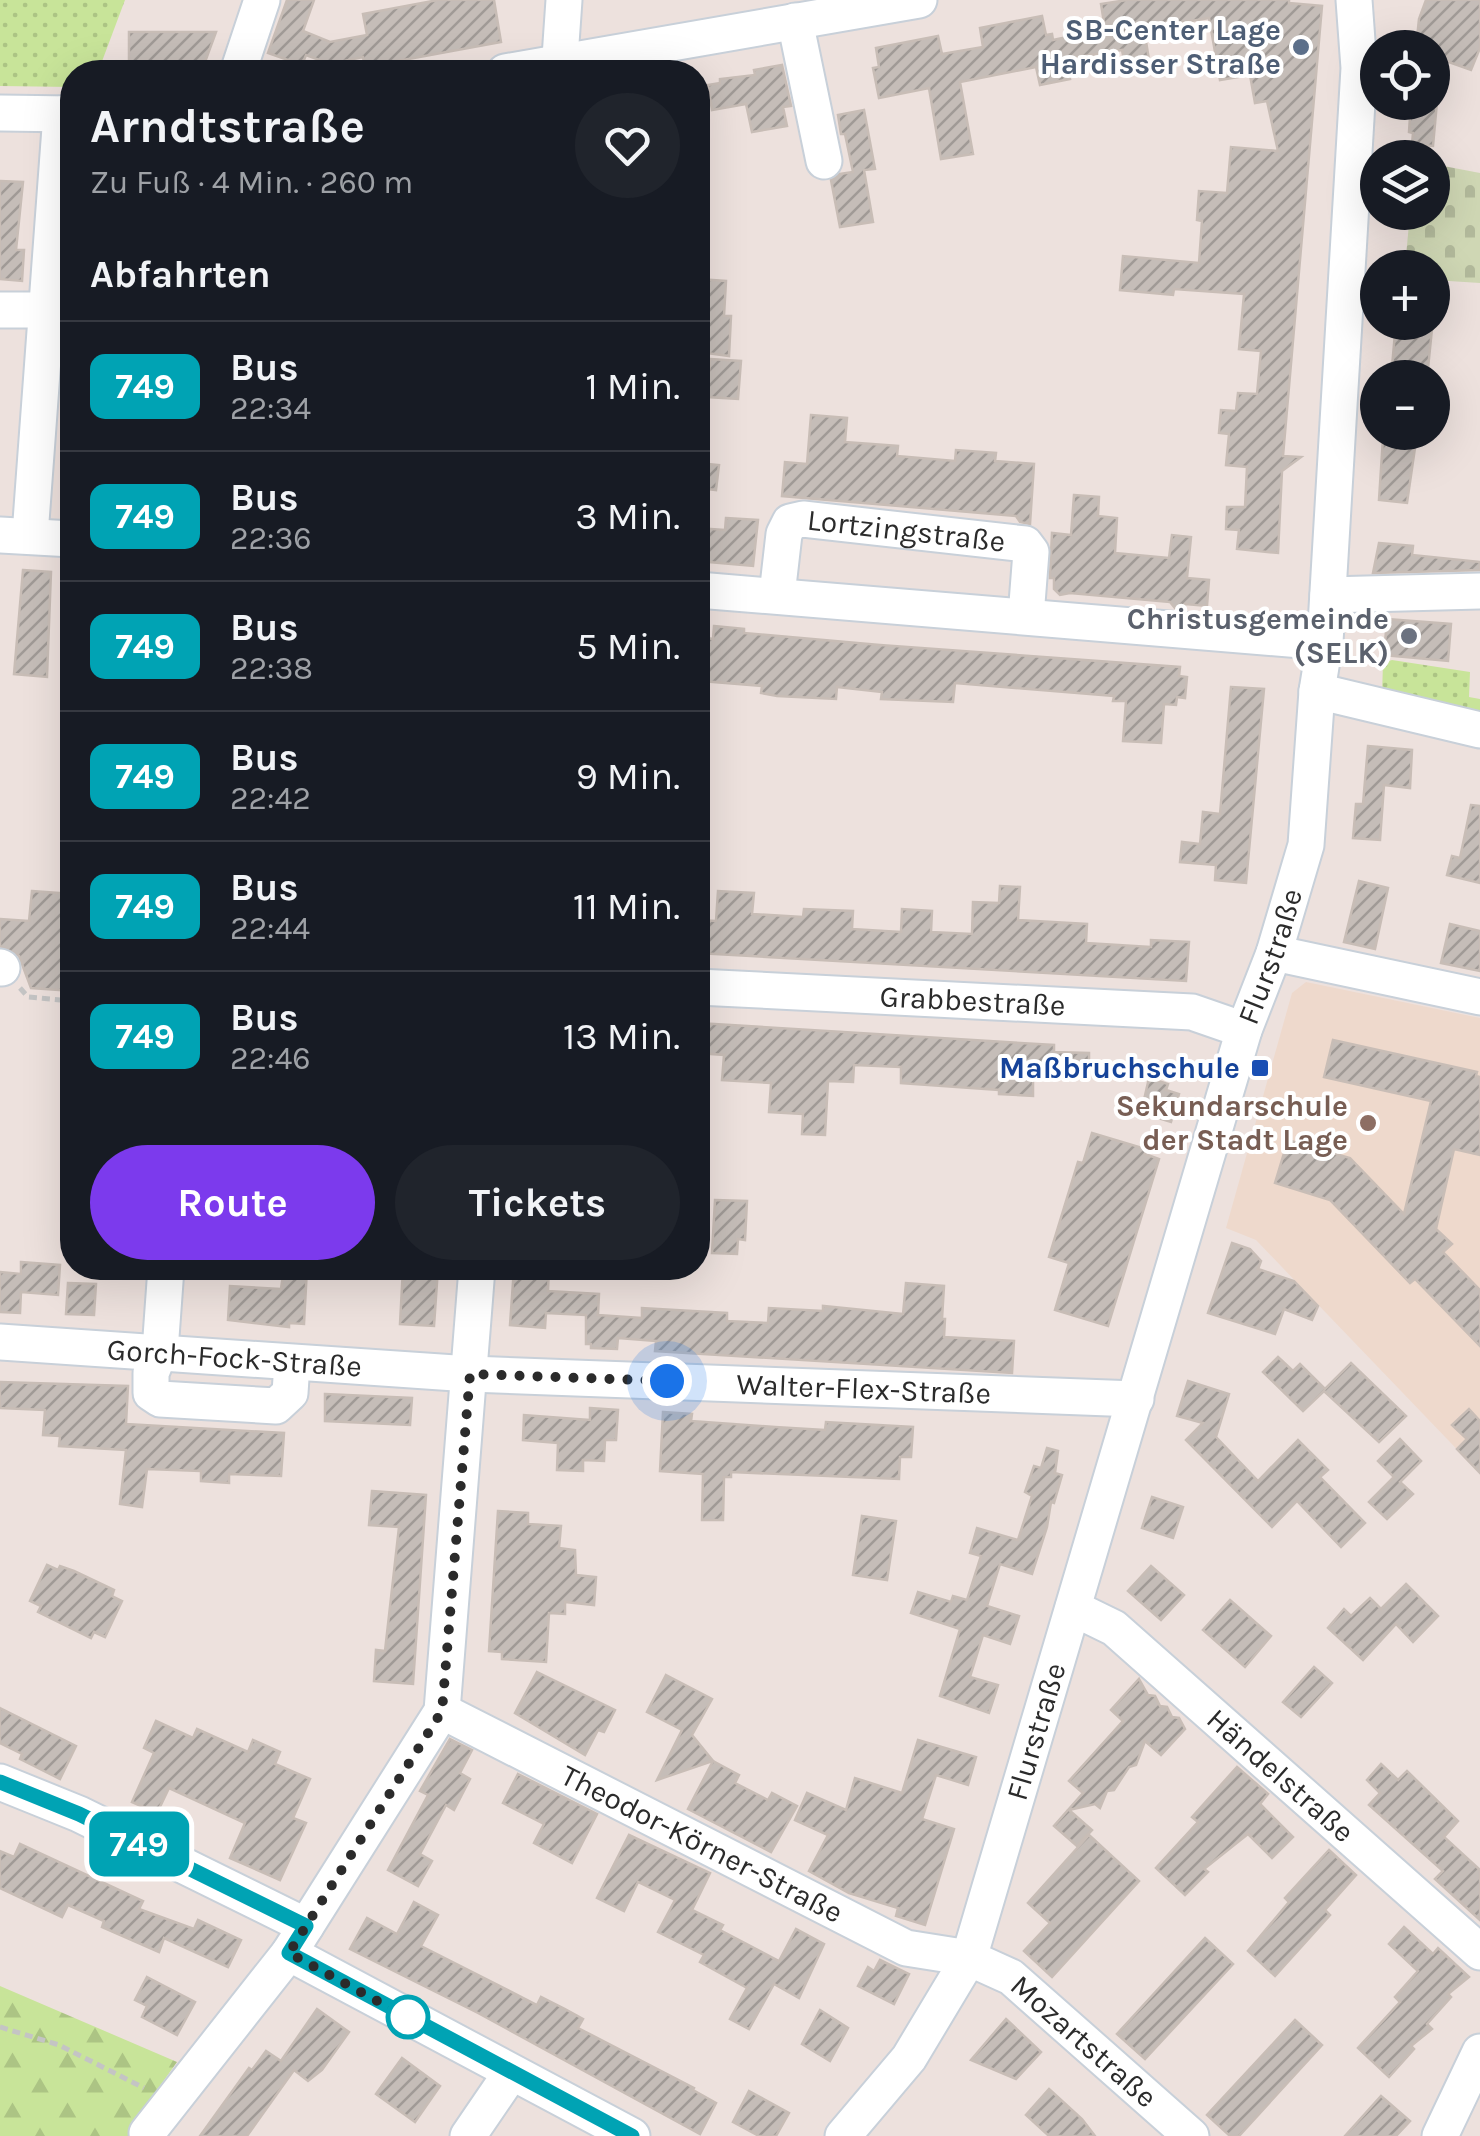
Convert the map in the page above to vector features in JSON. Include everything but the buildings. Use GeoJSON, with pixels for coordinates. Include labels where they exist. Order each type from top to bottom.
{"type":"FeatureCollection","features":[{"type":"Feature","properties":{"kind":"street"},"geometry":{"type":"LineString","coordinates":[[242,60],[262,0]]}},
{"type":"Feature","properties":{"kind":"street"},"geometry":{"type":"LineString","coordinates":[[560,60],[564,0]]}},
{"type":"Feature","properties":{"kind":"street"},"geometry":{"type":"LineString","coordinates":[[596,60],[920,0]]}},
{"type":"Feature","properties":{"kind":"street","name":"Flurstraße"},"geometry":{"type":"LineString","coordinates":[[843,2136],[909,2058],[968,1958],[1244,1030],[1274,953],[1306,846],[1317,691],[1325,642],[1359,68],[1354,0]]}},
{"type":"Feature","properties":{"kind":"street"},"geometry":{"type":"LineString","coordinates":[[795,21],[824,160]]}},
{"type":"Feature","properties":{"kind":"street"},"geometry":{"type":"LineString","coordinates":[[0,113],[60,114]]}},
{"type":"Feature","properties":{"kind":"street"},"geometry":{"type":"LineString","coordinates":[[60,176],[15,535],[60,538]]}},
{"type":"Feature","properties":{"kind":"street"},"geometry":{"type":"LineString","coordinates":[[0,310],[45,310]]}},
{"type":"Feature","properties":{"kind":"street","name":"Lortzingstraße"},"geometry":{"type":"LineString","coordinates":[[777,595],[784,534],[790,522],[802,519],[1025,544],[1031,552],[1026,616]]}},
{"type":"Feature","properties":{"kind":"street"},"geometry":{"type":"LineString","coordinates":[[710,591],[1325,642]]}},
{"type":"Feature","properties":{"kind":"street"},"geometry":{"type":"LineString","coordinates":[[1328,595],[1480,591]]}},
{"type":"Feature","properties":{"kind":"street"},"geometry":{"type":"LineString","coordinates":[[1317,691],[1480,730]]}},
{"type":"Feature","properties":{"kind":"street"},"geometry":{"type":"LineString","coordinates":[[1274,953],[1480,997]]}},
{"type":"Feature","properties":{"kind":"street","name":"Grabbestraße"},"geometry":{"type":"LineString","coordinates":[[710,988],[1192,1012],[1244,1030]]}},
{"type":"Feature","properties":{"kind":"street"},"geometry":{"type":"LineString","coordinates":[[165,1280],[160,1351],[151,1372],[152,1393],[160,1399],[276,1406],[290,1393],[292,1363]]}},
{"type":"Feature","properties":{"kind":"street"},"geometry":{"type":"LineString","coordinates":[[148,2134],[298,1939],[442,1711],[476,1280]]}},
{"type":"Feature","properties":{"kind":"street","name":"Gorch-Fock-Straße"},"geometry":{"type":"LineString","coordinates":[[0,1342],[470,1374]]}},
{"type":"Feature","properties":{"kind":"street","name":"Walter-Flex-Straße"},"geometry":{"type":"LineString","coordinates":[[470,1374],[1136,1399]]}},
{"type":"Feature","properties":{"kind":"street","name":"Händelstraße"},"geometry":{"type":"LineString","coordinates":[[1073,1608],[1114,1628],[1480,1952]]}},
{"type":"Feature","properties":{"kind":"street","name":"Theodor-Körner-Straße"},"geometry":{"type":"LineString","coordinates":[[442,1711],[906,1948],[968,1958]]}},
{"type":"Feature","properties":{"kind":"street"},"geometry":{"type":"LineString","coordinates":[[0,1782],[79,1814],[298,1939],[511,2074],[632,2136]]}},
{"type":"Feature","properties":{"kind":"street","name":"Mozartstraße"},"geometry":{"type":"LineString","coordinates":[[968,1958],[1011,1977],[1191,2136]]}},
{"type":"Feature","properties":{"kind":"street"},"geometry":{"type":"LineString","coordinates":[[1440,2136],[1480,2052]]}},
{"type":"Feature","properties":{"kind":"street"},"geometry":{"type":"LineString","coordinates":[[468,2136],[511,2074]]}},
{"type":"Feature","properties":{"kind":"path"},"geometry":{"type":"LineString","coordinates":[[1,968],[28,997],[60,1000]]}},
{"type":"Feature","properties":{"kind":"path"},"geometry":{"type":"LineString","coordinates":[[0,2027],[59,2044],[116,2077],[173,2100]]}},
{"type":"Feature","properties":{"kind":"shaded area","name":"Sekundarschule der Stadt Lage"},"geometry":{"type":"Polygon","coordinates":[[[1306,982],[1480,1018],[1480,1459],[1473,1466],[1256,1240],[1226,1228],[1292,993],[1306,982]]]}},
{"type":"Feature","properties":{"kind":"green space"},"geometry":{"type":"Polygon","coordinates":[[[0,0],[125,0],[102,60],[60,60],[60,87],[0,86],[0,0]]]}},
{"type":"Feature","properties":{"kind":"green space"},"geometry":{"type":"Polygon","coordinates":[[[1450,167],[1480,173],[1480,283],[1450,281],[1450,250],[1407,250],[1408,230],[1450,230],[1450,167]]]}},
{"type":"Feature","properties":{"kind":"green space"},"geometry":{"type":"Polygon","coordinates":[[[1392,660],[1470,672],[1469,697],[1480,699],[1480,714],[1382,695],[1383,663],[1392,660]]]}},
{"type":"Feature","properties":{"kind":"green space"},"geometry":{"type":"Polygon","coordinates":[[[0,1986],[177,2062],[135,2121],[134,2136],[0,2136],[0,1986]]]}},
{"type":"Feature","properties":{"kind":"bus line","name":"749"},"geometry":{"type":"LineString","coordinates":[[0,1782],[79,1814],[306,1926],[289,1953],[632,2136]]}},
{"type":"Feature","properties":{"kind":"place","name":"SB-Center Lage Hardisser Straße"},"geometry":{"type":"Point","coordinates":[1301,47]}},
{"type":"Feature","properties":{"kind":"place","name":"Christusgemeinde (SELK)"},"geometry":{"type":"Point","coordinates":[1409,636]}},
{"type":"Feature","properties":{"kind":"place","name":"Maßbruchschule"},"geometry":{"type":"Point","coordinates":[1260,1068]}},
{"type":"Feature","properties":{"kind":"place","name":"Sekundarschule der Stadt Lage"},"geometry":{"type":"Point","coordinates":[1368,1123]}},
{"type":"Feature","properties":{"kind":"route"},"geometry":{"type":"LineString","coordinates":[[408,2017],[416,2022],[289,1953],[442,1711],[470,1374],[667,1381]]}}]}
